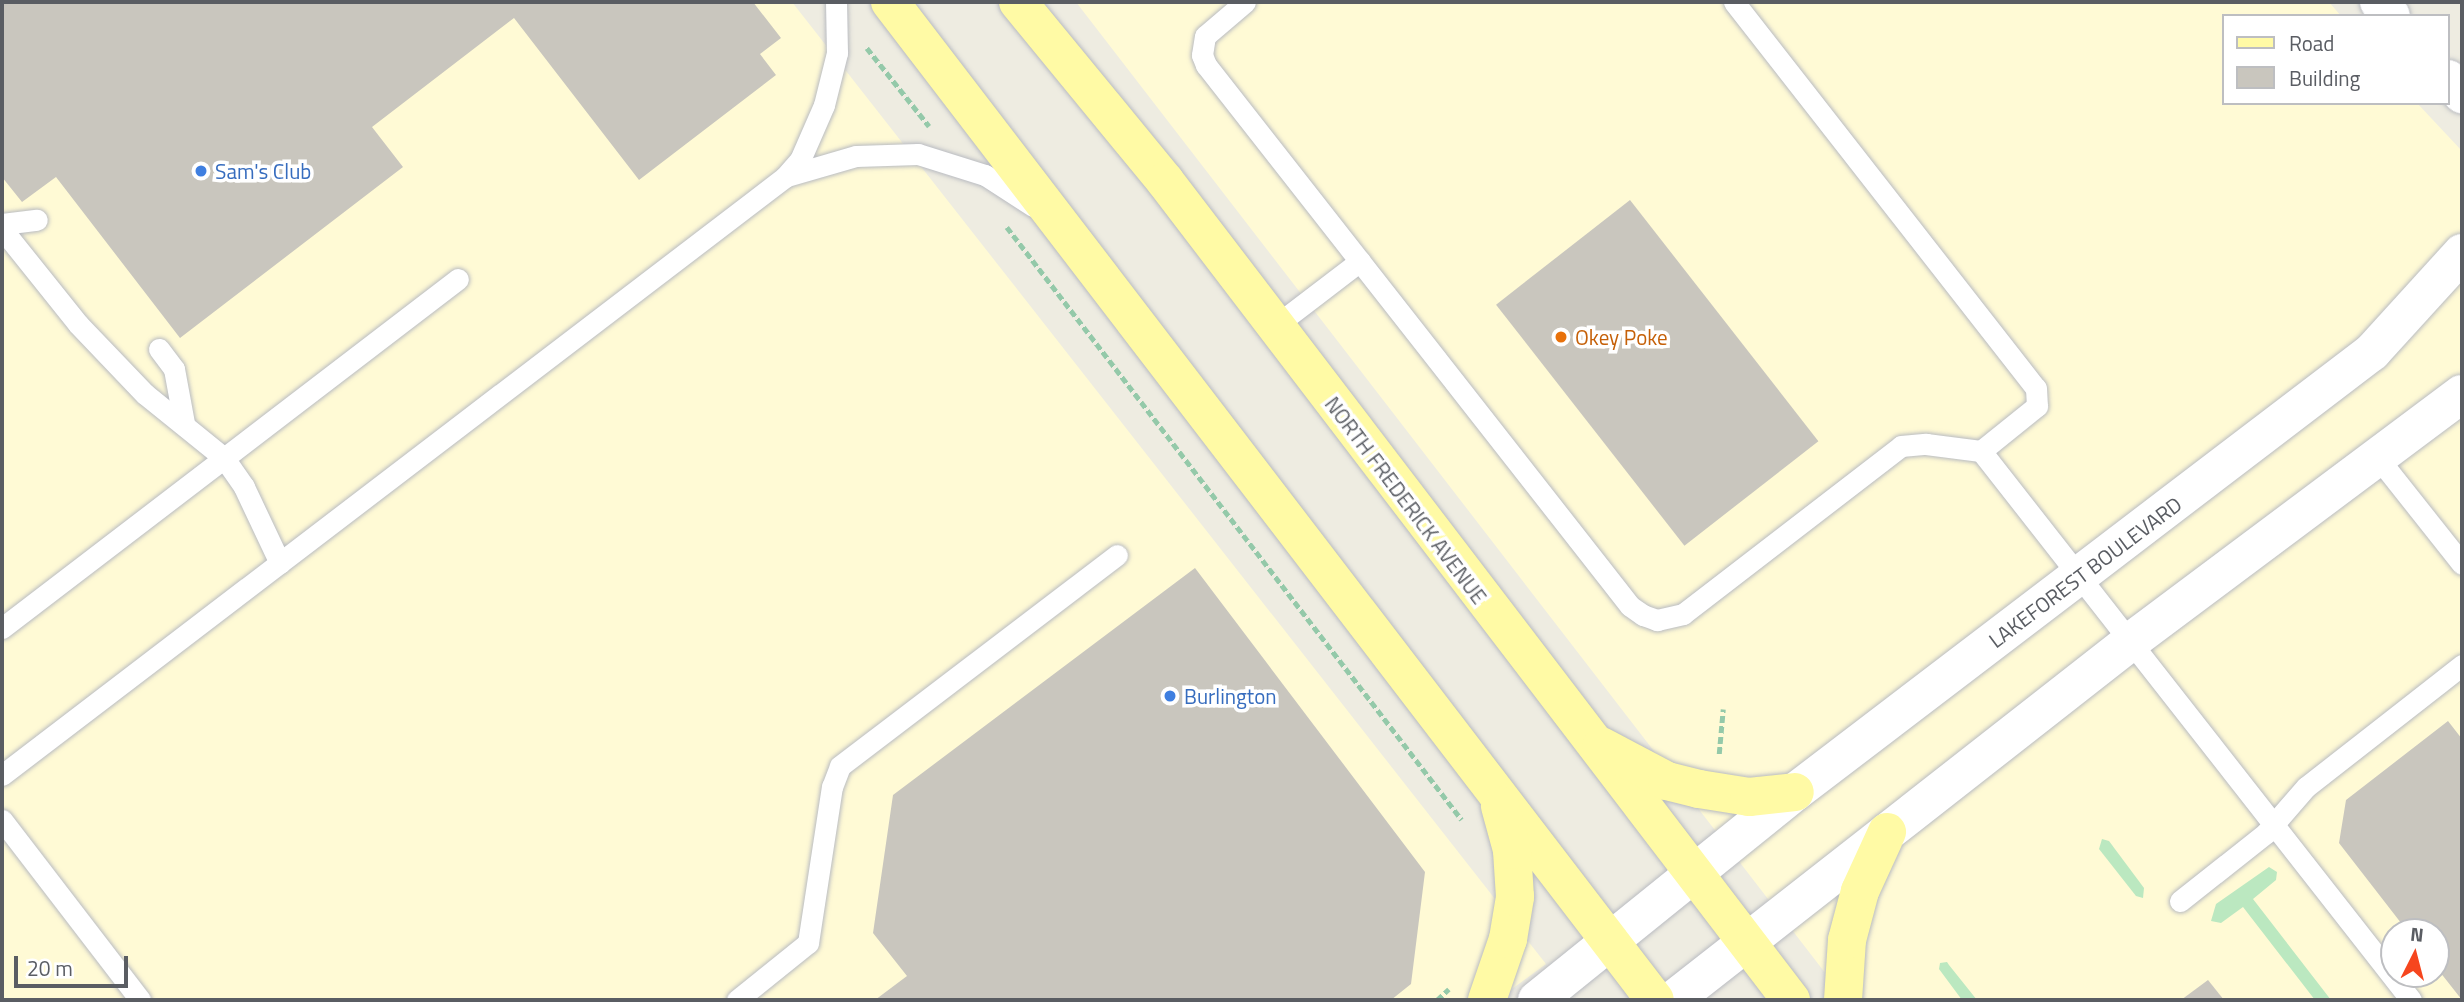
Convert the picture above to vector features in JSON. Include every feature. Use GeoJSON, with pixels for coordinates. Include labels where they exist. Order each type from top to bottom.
{"type":"FeatureCollection","features":[{"type":"Feature","properties":{"kind":"main road"},"geometry":{"type":"LineString","coordinates":[[890,2],[1655,1000]]}},
{"type":"Feature","properties":{"kind":"main road","name":"NORTH FREDERICK AVENUE"},"geometry":{"type":"LineString","coordinates":[[1018,2],[1165,181],[1587,738],[1791,1000]]}},
{"type":"Feature","properties":{"kind":"main road"},"geometry":{"type":"LineString","coordinates":[[1587,738],[1667,781],[1749,797],[1795,792]]}},
{"type":"Feature","properties":{"kind":"main road"},"geometry":{"type":"LineString","coordinates":[[1471,991],[1508,939],[1515,897],[1512,850],[1496,790]]}},
{"type":"Feature","properties":{"kind":"main road"},"geometry":{"type":"LineString","coordinates":[[1843,1000],[1850,928],[1860,891],[1887,832]]}},
{"type":"Feature","properties":{"kind":"street"},"geometry":{"type":"LineString","coordinates":[[2450,81],[2462,94]]}},
{"type":"Feature","properties":{"kind":"street","name":"LAKEFOREST BOULEVARD"},"geometry":{"type":"LineString","coordinates":[[1537,1000],[1795,792],[2372,352],[2462,253]]}},
{"type":"Feature","properties":{"kind":"street"},"geometry":{"type":"LineString","coordinates":[[1672,1000],[2130,642],[2462,394]]}},
{"type":"Feature","properties":{"kind":"lane"},"geometry":{"type":"LineString","coordinates":[[1245,2],[1205,36],[1202,55],[1206,65],[1630,606],[1657,620],[1683,614],[1901,446],[1926,444],[1981,451],[2411,1000]]}},
{"type":"Feature","properties":{"kind":"lane"},"geometry":{"type":"LineString","coordinates":[[1734,2],[2036,388],[2037,406],[1981,451]]}},
{"type":"Feature","properties":{"kind":"lane"},"geometry":{"type":"LineString","coordinates":[[2,775],[785,177],[800,160],[824,105],[837,52],[837,6]]}},
{"type":"Feature","properties":{"kind":"lane"},"geometry":{"type":"LineString","coordinates":[[785,177],[834,161],[881,154],[918,154],[959,164],[1016,194],[1064,229]]}},
{"type":"Feature","properties":{"kind":"lane"},"geometry":{"type":"LineString","coordinates":[[37,220],[2,227],[78,324],[145,394],[224,458],[244,487],[280,563]]}},
{"type":"Feature","properties":{"kind":"lane"},"geometry":{"type":"LineString","coordinates":[[1275,326],[1360,261]]}},
{"type":"Feature","properties":{"kind":"lane"},"geometry":{"type":"LineString","coordinates":[[2,628],[458,279]]}},
{"type":"Feature","properties":{"kind":"lane"},"geometry":{"type":"LineString","coordinates":[[159,349],[174,369],[184,423]]}},
{"type":"Feature","properties":{"kind":"lane"},"geometry":{"type":"LineString","coordinates":[[2378,458],[2462,564]]}},
{"type":"Feature","properties":{"kind":"lane"},"geometry":{"type":"LineString","coordinates":[[737,1000],[808,943],[833,781],[840,766],[1117,555]]}},
{"type":"Feature","properties":{"kind":"lane"},"geometry":{"type":"LineString","coordinates":[[2180,901],[2273,826],[2306,786],[2462,665]]}},
{"type":"Feature","properties":{"kind":"lane"},"geometry":{"type":"LineString","coordinates":[[2,820],[140,1000]]}},
{"type":"Feature","properties":{"kind":"path"},"geometry":{"type":"LineString","coordinates":[[837,6],[959,164]]}},
{"type":"Feature","properties":{"kind":"path"},"geometry":{"type":"LineString","coordinates":[[1000,218],[1468,830]]}},
{"type":"Feature","properties":{"kind":"path"},"geometry":{"type":"LineString","coordinates":[[1718,768],[1723,709]]}},
{"type":"Feature","properties":{"kind":"path"},"geometry":{"type":"LineString","coordinates":[[1437,1000],[1471,991]]}},
{"type":"Feature","properties":{"kind":"shaded area"},"geometry":{"type":"Polygon","coordinates":[[[2,2],[792,2],[1546,964],[1497,1000],[2,1000],[2,2]]]}},
{"type":"Feature","properties":{"kind":"shaded area"},"geometry":{"type":"Polygon","coordinates":[[[1076,2],[2329,2],[2339,14],[2222,14],[2222,105],[2419,105],[2462,151],[2462,1000],[1846,1000],[1076,2]]]}},
{"type":"Feature","properties":{"kind":"green space"},"geometry":{"type":"Polygon","coordinates":[[[2102,839],[2109,841],[2144,888],[2143,898],[2136,896],[2099,849],[2102,839]]]}},
{"type":"Feature","properties":{"kind":"green space"},"geometry":{"type":"Polygon","coordinates":[[[2269,867],[2277,872],[2276,880],[2253,899],[2331,1000],[2315,1000],[2243,907],[2221,923],[2211,921],[2216,904],[2269,867]]]}},
{"type":"Feature","properties":{"kind":"green space"},"geometry":{"type":"Polygon","coordinates":[[[1947,962],[1977,1000],[1962,1000],[1939,969],[1940,963],[1947,962]]]}},
{"type":"Feature","properties":{"kind":"building","name":"Sam's Club"},"geometry":{"type":"Polygon","coordinates":[[[2,2],[753,2],[781,38],[760,54],[776,75],[639,180],[514,18],[372,127],[403,167],[180,338],[56,177],[22,202],[2,177],[2,2]]]}},
{"type":"Feature","properties":{"kind":"building"},"geometry":{"type":"Polygon","coordinates":[[[1630,200],[1818,441],[1684,546],[1496,305],[1630,200]]]}},
{"type":"Feature","properties":{"kind":"building"},"geometry":{"type":"Polygon","coordinates":[[[1195,568],[1425,872],[1411,984],[1391,1000],[875,1000],[907,976],[873,933],[893,795],[1195,568]]]}},
{"type":"Feature","properties":{"kind":"building"},"geometry":{"type":"Polygon","coordinates":[[[2448,721],[2462,739],[2462,1000],[2450,985],[2450,918],[2397,918],[2339,843],[2346,800],[2448,721]]]}},
{"type":"Feature","properties":{"kind":"building"},"geometry":{"type":"Polygon","coordinates":[[[2208,980],[2224,1000],[2181,1000],[2208,980]]]}},
{"type":"Feature","properties":{"kind":"place","name":"Sam's Club"},"geometry":{"type":"Point","coordinates":[201,171]}},
{"type":"Feature","properties":{"kind":"place","name":"Okey Poke"},"geometry":{"type":"Point","coordinates":[1561,337]}},
{"type":"Feature","properties":{"kind":"place","name":"Burlington"},"geometry":{"type":"Point","coordinates":[1170,696]}}]}
